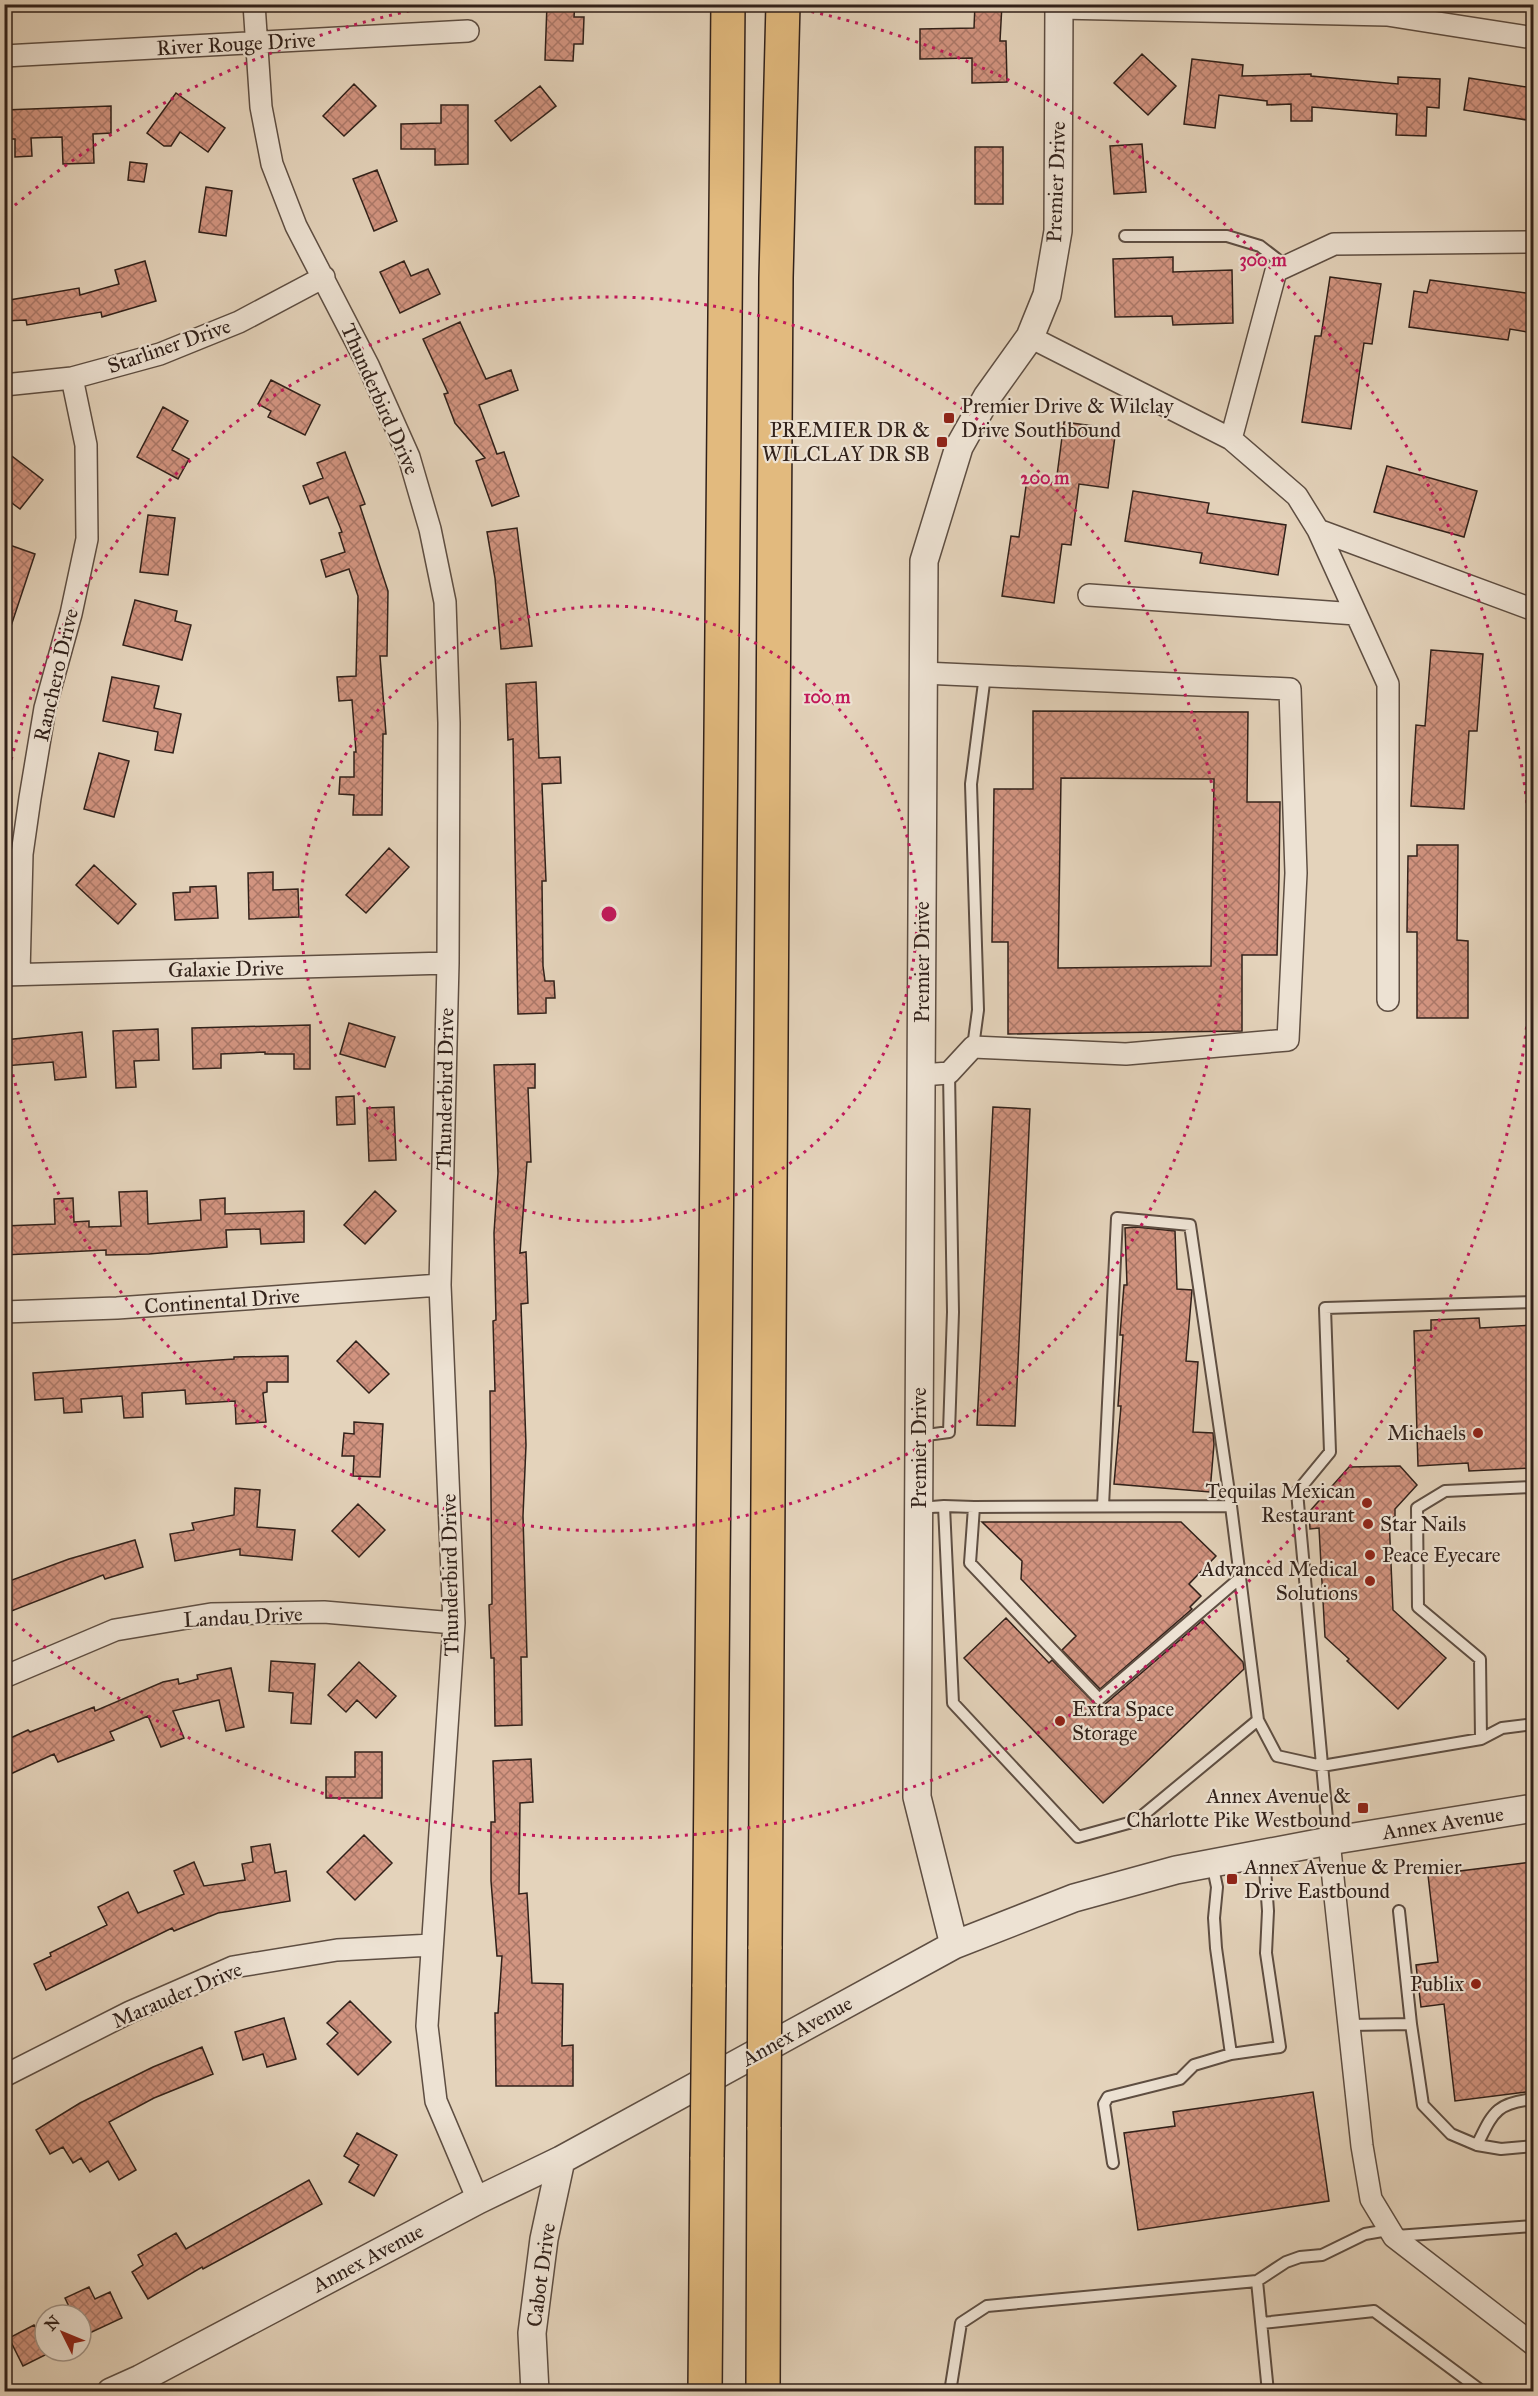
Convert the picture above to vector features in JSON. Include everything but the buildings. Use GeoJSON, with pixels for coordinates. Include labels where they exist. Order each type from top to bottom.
{"type":"FeatureCollection","features":[{"type":"Feature","properties":{"kind":"highway"},"geometry":{"type":"LineString","coordinates":[[705,2391],[728,4]]}},
{"type":"Feature","properties":{"kind":"highway"},"geometry":{"type":"LineString","coordinates":[[763,2391],[776,278],[783,4]]}},
{"type":"Feature","properties":{"kind":"street","name":"Thunderbird Drive"},"geometry":{"type":"LineString","coordinates":[[254,4],[261,107],[272,164],[296,226],[368,365],[409,457],[430,529],[445,602],[449,723],[448,963],[440,1285],[454,1623],[428,2026],[436,2101],[478,2200]]}},
{"type":"Feature","properties":{"kind":"street"},"geometry":{"type":"LineString","coordinates":[[1059,6],[1387,10],[1533,38]]}},
{"type":"Feature","properties":{"kind":"street","name":"Premier Drive"},"geometry":{"type":"LineString","coordinates":[[954,1945],[917,1797],[931,1507],[919,1436],[924,561],[959,447],[987,397],[1029,337],[1047,295],[1058,231],[1059,6]]}},
{"type":"Feature","properties":{"kind":"street","name":"River Rouge Drive"},"geometry":{"type":"LineString","coordinates":[[4,56],[468,31]]}},
{"type":"Feature","properties":{"kind":"street"},"geometry":{"type":"LineString","coordinates":[[1231,439],[1276,271],[1334,244],[1533,242]]}},
{"type":"Feature","properties":{"kind":"street","name":"Starliner Drive"},"geometry":{"type":"LineString","coordinates":[[4,386],[72,378],[160,354],[239,322],[324,278]]}},
{"type":"Feature","properties":{"kind":"street"},"geometry":{"type":"LineString","coordinates":[[1029,337],[1231,439],[1297,496],[1318,530],[1388,684],[1388,1000]]}},
{"type":"Feature","properties":{"kind":"street","name":"Ranchero Drive"},"geometry":{"type":"LineString","coordinates":[[12,974],[22,854],[45,708],[71,614],[87,539],[86,445],[72,378]]}},
{"type":"Feature","properties":{"kind":"street"},"geometry":{"type":"LineString","coordinates":[[1318,530],[1533,610]]}},
{"type":"Feature","properties":{"kind":"street"},"geometry":{"type":"LineString","coordinates":[[1089,595],[1356,614]]}},
{"type":"Feature","properties":{"kind":"street"},"geometry":{"type":"LineString","coordinates":[[921,1075],[949,1073],[973,1047],[1126,1054],[1288,1040],[1296,873],[1290,689],[923,673]]}},
{"type":"Feature","properties":{"kind":"street","name":"Galaxie Drive"},"geometry":{"type":"LineString","coordinates":[[12,974],[448,963]]}},
{"type":"Feature","properties":{"kind":"street","name":"Continental Drive"},"geometry":{"type":"LineString","coordinates":[[4,1312],[117,1308],[440,1285]]}},
{"type":"Feature","properties":{"kind":"street","name":"Landau Drive"},"geometry":{"type":"LineString","coordinates":[[4,1677],[115,1630],[211,1614],[324,1612],[454,1623]]}},
{"type":"Feature","properties":{"kind":"street","name":"Annex Avenue"},"geometry":{"type":"LineString","coordinates":[[111,2391],[151,2373],[478,2200],[561,2160],[954,1945],[1074,1898],[1176,1870],[1329,1841],[1533,1808]]}},
{"type":"Feature","properties":{"kind":"street"},"geometry":{"type":"LineString","coordinates":[[1329,1841],[1362,2146],[1371,2199],[1391,2233],[1533,2345]]}},
{"type":"Feature","properties":{"kind":"street","name":"Marauder Drive"},"geometry":{"type":"LineString","coordinates":[[4,2076],[130,2012],[233,1967],[336,1950],[432,1945]]}},
{"type":"Feature","properties":{"kind":"street","name":"Cabot Drive"},"geometry":{"type":"LineString","coordinates":[[535,2391],[532,2333],[544,2239],[561,2160]]}},
{"type":"Feature","properties":{"kind":"lane"},"geometry":{"type":"LineString","coordinates":[[1125,236],[1227,236],[1260,246],[1286,266]]}},
{"type":"Feature","properties":{"kind":"lane"},"geometry":{"type":"LineString","coordinates":[[973,1047],[978,1010],[971,784],[985,675]]}},
{"type":"Feature","properties":{"kind":"lane"},"geometry":{"type":"LineString","coordinates":[[919,1436],[949,1432],[953,1312],[949,1073]]}},
{"type":"Feature","properties":{"kind":"lane"},"geometry":{"type":"LineString","coordinates":[[1102,1506],[1117,1218],[1190,1225],[1231,1506],[1258,1720],[1277,1756],[1322,1766],[1481,1739],[1502,1728],[1533,1724]]}},
{"type":"Feature","properties":{"kind":"lane"},"geometry":{"type":"LineString","coordinates":[[1329,1841],[1297,1492],[1330,1452],[1325,1308],[1533,1302]]}},
{"type":"Feature","properties":{"kind":"lane"},"geometry":{"type":"LineString","coordinates":[[1481,1739],[1480,1659],[1418,1607],[1417,1508],[1445,1491],[1533,1487]]}},
{"type":"Feature","properties":{"kind":"lane"},"geometry":{"type":"LineString","coordinates":[[1231,1506],[931,1507],[953,1703],[1078,1837],[1136,1821],[1258,1720]]}},
{"type":"Feature","properties":{"kind":"lane"},"geometry":{"type":"LineString","coordinates":[[974,1507],[970,1563],[1099,1700],[1240,1578]]}},
{"type":"Feature","properties":{"kind":"lane"},"geometry":{"type":"LineString","coordinates":[[1113,2163],[1104,2104],[1108,2097],[1180,2079],[1194,2065],[1230,2054],[1280,2047],[1266,1953],[1268,1911],[1264,1854]]}},
{"type":"Feature","properties":{"kind":"lane"},"geometry":{"type":"LineString","coordinates":[[1212,1863],[1216,1887],[1214,1918],[1216,1948],[1230,2054]]}},
{"type":"Feature","properties":{"kind":"lane"},"geometry":{"type":"LineString","coordinates":[[1400,1911],[1411,2024],[1423,2105],[1451,2134],[1477,2145],[1501,2149],[1533,2146]]}},
{"type":"Feature","properties":{"kind":"lane"},"geometry":{"type":"LineString","coordinates":[[1349,2025],[1411,2024]]}},
{"type":"Feature","properties":{"kind":"lane"},"geometry":{"type":"LineString","coordinates":[[1477,2145],[1490,2119],[1500,2107],[1513,2101],[1533,2099]]}},
{"type":"Feature","properties":{"kind":"lane"},"geometry":{"type":"LineString","coordinates":[[950,2391],[961,2323],[987,2306],[1257,2281],[1286,2262],[1300,2257],[1322,2255],[1365,2234],[1533,2226]]}},
{"type":"Feature","properties":{"kind":"lane"},"geometry":{"type":"LineString","coordinates":[[1257,2281],[1268,2391]]}},
{"type":"Feature","properties":{"kind":"lane"},"geometry":{"type":"LineString","coordinates":[[1262,2323],[1374,2311],[1483,2391]]}},
{"type":"Feature","properties":{"kind":"place","name":"Premier Drive & Wilclay Drive Southbound"},"geometry":{"type":"Point","coordinates":[949,418]}},
{"type":"Feature","properties":{"kind":"place","name":"PREMIER DR & WILCLAY DR SB"},"geometry":{"type":"Point","coordinates":[942,442]}},
{"type":"Feature","properties":{"kind":"place","name":"Michaels"},"geometry":{"type":"Point","coordinates":[1478,1433]}},
{"type":"Feature","properties":{"kind":"place","name":"Tequilas Mexican Restaurant"},"geometry":{"type":"Point","coordinates":[1367,1503]}},
{"type":"Feature","properties":{"kind":"place","name":"Star Nails"},"geometry":{"type":"Point","coordinates":[1368,1524]}},
{"type":"Feature","properties":{"kind":"place","name":"Peace Eyecare"},"geometry":{"type":"Point","coordinates":[1370,1555]}},
{"type":"Feature","properties":{"kind":"place","name":"Advanced Medical Solutions"},"geometry":{"type":"Point","coordinates":[1370,1581]}},
{"type":"Feature","properties":{"kind":"place","name":"Extra Space Storage"},"geometry":{"type":"Point","coordinates":[1060,1721]}},
{"type":"Feature","properties":{"kind":"place","name":"Annex Avenue & Charlotte Pike Westbound"},"geometry":{"type":"Point","coordinates":[1363,1808]}},
{"type":"Feature","properties":{"kind":"place","name":"Annex Avenue & Premier Drive Eastbound"},"geometry":{"type":"Point","coordinates":[1232,1879]}},
{"type":"Feature","properties":{"kind":"place","name":"Publix"},"geometry":{"type":"Point","coordinates":[1476,1984]}}]}
